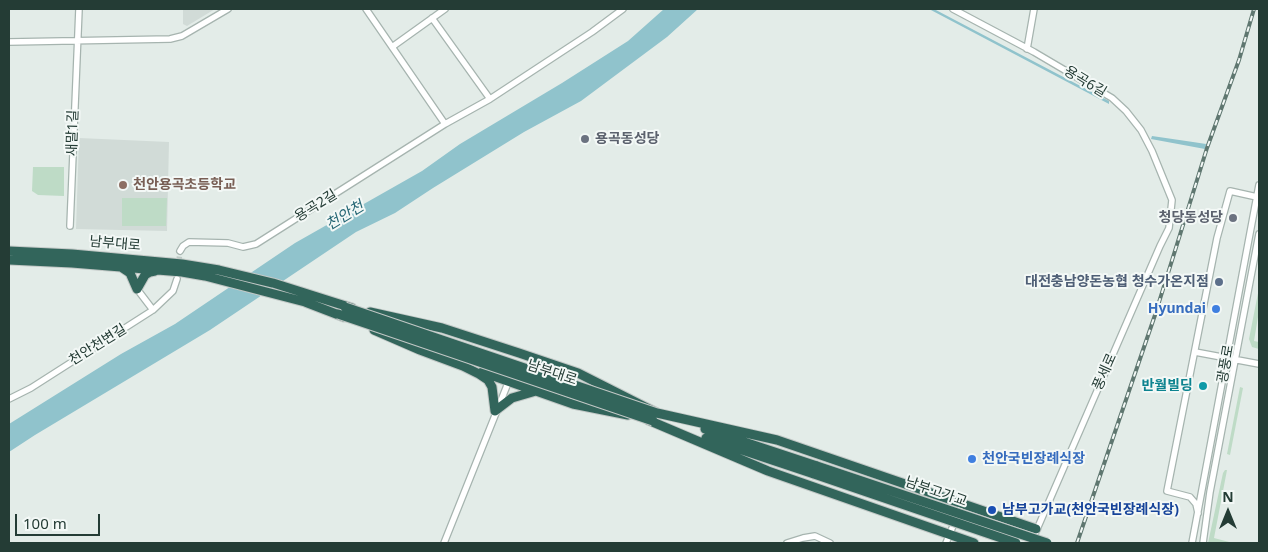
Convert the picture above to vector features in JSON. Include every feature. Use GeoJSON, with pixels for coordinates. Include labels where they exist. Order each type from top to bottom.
{"type":"FeatureCollection","features":[{"type":"Feature","properties":{"kind":"highway","name":"남부대로"},"geometry":{"type":"LineString","coordinates":[[9,251],[72,254],[182,264],[219,270],[345,306],[655,417]]}},
{"type":"Feature","properties":{"kind":"highway","name":"남부대로"},"geometry":{"type":"LineString","coordinates":[[9,260],[121,267],[205,276],[283,296],[815,470]]}},
{"type":"Feature","properties":{"kind":"highway"},"geometry":{"type":"LineString","coordinates":[[121,267],[130,273],[137,288]]}},
{"type":"Feature","properties":{"kind":"highway"},"geometry":{"type":"LineString","coordinates":[[137,288],[145,275],[150,272],[162,271]]}},
{"type":"Feature","properties":{"kind":"highway"},"geometry":{"type":"LineString","coordinates":[[345,306],[442,328],[578,373],[655,417],[768,471],[948,539],[974,543]]}},
{"type":"Feature","properties":{"kind":"highway"},"geometry":{"type":"LineString","coordinates":[[338,314],[420,350],[573,404],[777,440],[1036,529]]}},
{"type":"Feature","properties":{"kind":"highway"},"geometry":{"type":"LineString","coordinates":[[464,366],[488,380],[492,387],[495,411]]}},
{"type":"Feature","properties":{"kind":"highway"},"geometry":{"type":"LineString","coordinates":[[495,411],[512,398],[536,391]]}},
{"type":"Feature","properties":{"kind":"highway","name":"남부고가교"},"geometry":{"type":"LineString","coordinates":[[815,470],[1016,543]]}},
{"type":"Feature","properties":{"kind":"highway","name":"남부고가교"},"geometry":{"type":"LineString","coordinates":[[815,470],[1047,543]]}},
{"type":"Feature","properties":{"kind":"street","name":"새말1길"},"geometry":{"type":"LineString","coordinates":[[70,226],[79,9]]}},
{"type":"Feature","properties":{"kind":"street"},"geometry":{"type":"LineString","coordinates":[[9,42],[170,39],[182,36],[228,9]]}},
{"type":"Feature","properties":{"kind":"street"},"geometry":{"type":"LineString","coordinates":[[366,9],[445,124]]}},
{"type":"Feature","properties":{"kind":"street"},"geometry":{"type":"LineString","coordinates":[[392,46],[445,9]]}},
{"type":"Feature","properties":{"kind":"street","name":"용곡2길"},"geometry":{"type":"LineString","coordinates":[[180,251],[189,242],[228,243],[243,247],[256,244],[445,124],[490,99],[592,32],[623,9]]}},
{"type":"Feature","properties":{"kind":"street","name":"용곡6길"},"geometry":{"type":"LineString","coordinates":[[953,9],[1112,98],[1126,110],[1141,130],[1152,151],[1172,200]]}},
{"type":"Feature","properties":{"kind":"street"},"geometry":{"type":"LineString","coordinates":[[1027,49],[1034,9]]}},
{"type":"Feature","properties":{"kind":"street"},"geometry":{"type":"LineString","coordinates":[[432,18],[490,99]]}},
{"type":"Feature","properties":{"kind":"street","name":"광풍로"},"geometry":{"type":"LineString","coordinates":[[1192,543],[1259,185]]}},
{"type":"Feature","properties":{"kind":"street"},"geometry":{"type":"LineString","coordinates":[[1198,513],[1196,504],[1190,497],[1167,491],[1217,238],[1230,191],[1257,197]]}},
{"type":"Feature","properties":{"kind":"street","name":"풍세로"},"geometry":{"type":"LineString","coordinates":[[1031,543],[1169,228],[1172,200]]}},
{"type":"Feature","properties":{"kind":"street","name":"광풍로"},"geometry":{"type":"LineString","coordinates":[[1203,543],[1210,492],[1259,234]]}},
{"type":"Feature","properties":{"kind":"street","name":"천안천변길"},"geometry":{"type":"LineString","coordinates":[[9,399],[31,388],[153,310],[173,291],[177,280]]}},
{"type":"Feature","properties":{"kind":"street"},"geometry":{"type":"LineString","coordinates":[[137,288],[153,310]]}},
{"type":"Feature","properties":{"kind":"street"},"geometry":{"type":"LineString","coordinates":[[1195,352],[1259,364]]}},
{"type":"Feature","properties":{"kind":"street"},"geometry":{"type":"LineString","coordinates":[[444,543],[519,353]]}},
{"type":"Feature","properties":{"kind":"street"},"geometry":{"type":"LineString","coordinates":[[1190,497],[1202,488]]}},
{"type":"Feature","properties":{"kind":"street"},"geometry":{"type":"LineString","coordinates":[[948,539],[962,504]]}},
{"type":"Feature","properties":{"kind":"street"},"geometry":{"type":"LineString","coordinates":[[787,543],[815,536],[830,543]]}},
{"type":"Feature","properties":{"kind":"shaded area"},"geometry":{"type":"Polygon","coordinates":[[[183,9],[215,9],[187,26],[183,24],[183,9]]]}},
{"type":"Feature","properties":{"kind":"shaded area","name":"천안용곡초등학교"},"geometry":{"type":"Polygon","coordinates":[[[79,138],[169,142],[167,231],[76,229],[79,138]]]}},
{"type":"Feature","properties":{"kind":"green space"},"geometry":{"type":"Polygon","coordinates":[[[33,167],[64,167],[64,196],[38,195],[32,191],[33,167]]]}},
{"type":"Feature","properties":{"kind":"green space"},"geometry":{"type":"Polygon","coordinates":[[[122,198],[167,198],[166,226],[122,226],[122,198]]]}},
{"type":"Feature","properties":{"kind":"green space"},"geometry":{"type":"Polygon","coordinates":[[[1259,288],[1259,311],[1254,341],[1259,342],[1259,349],[1252,347],[1249,339],[1259,288]]]}},
{"type":"Feature","properties":{"kind":"green space"},"geometry":{"type":"Polygon","coordinates":[[[1240,387],[1243,388],[1230,455],[1227,454],[1240,387]]]}},
{"type":"Feature","properties":{"kind":"green space"},"geometry":{"type":"Polygon","coordinates":[[[1227,470],[1214,538],[1233,543],[1208,543],[1223,473],[1227,470]]]}},
{"type":"Feature","properties":{"kind":"water","name":"천안천"},"geometry":{"type":"Polygon","coordinates":[[[664,9],[698,9],[667,37],[581,101],[524,132],[395,213],[356,232],[210,330],[9,452],[9,424],[121,354],[175,324],[295,243],[422,171],[460,144],[562,83],[628,41],[664,9]]]}},
{"type":"Feature","properties":{"kind":"water"},"geometry":{"type":"Polygon","coordinates":[[[929,9],[934,9],[1109,101],[1109,104],[929,9]]]}},
{"type":"Feature","properties":{"kind":"water"},"geometry":{"type":"Polygon","coordinates":[[[1152,136],[1206,144],[1205,149],[1151,139],[1152,136]]]}},
{"type":"Feature","properties":{"kind":"tunnel"},"geometry":{"type":"LineString","coordinates":[[177,279],[180,251]]}},
{"type":"Feature","properties":{"kind":"railway"},"geometry":{"type":"LineString","coordinates":[[1077,543],[1155,315],[1207,148],[1239,60],[1254,9]]}},
{"type":"Feature","properties":{"kind":"place","name":"용곡동성당"},"geometry":{"type":"Point","coordinates":[585,139]}},
{"type":"Feature","properties":{"kind":"place","name":"천안용곡초등학교"},"geometry":{"type":"Point","coordinates":[123,185]}},
{"type":"Feature","properties":{"kind":"place","name":"청당동성당"},"geometry":{"type":"Point","coordinates":[1233,218]}},
{"type":"Feature","properties":{"kind":"place","name":"대전충남양돈농협 청수가온지점"},"geometry":{"type":"Point","coordinates":[1219,282]}},
{"type":"Feature","properties":{"kind":"place","name":"Hyundai"},"geometry":{"type":"Point","coordinates":[1216,309]}},
{"type":"Feature","properties":{"kind":"place","name":"반월빌딩"},"geometry":{"type":"Point","coordinates":[1203,386]}},
{"type":"Feature","properties":{"kind":"place","name":"천안국빈장례식장"},"geometry":{"type":"Point","coordinates":[972,459]}},
{"type":"Feature","properties":{"kind":"place","name":"남부고가교(천안국빈장례식장)"},"geometry":{"type":"Point","coordinates":[992,510]}}]}
